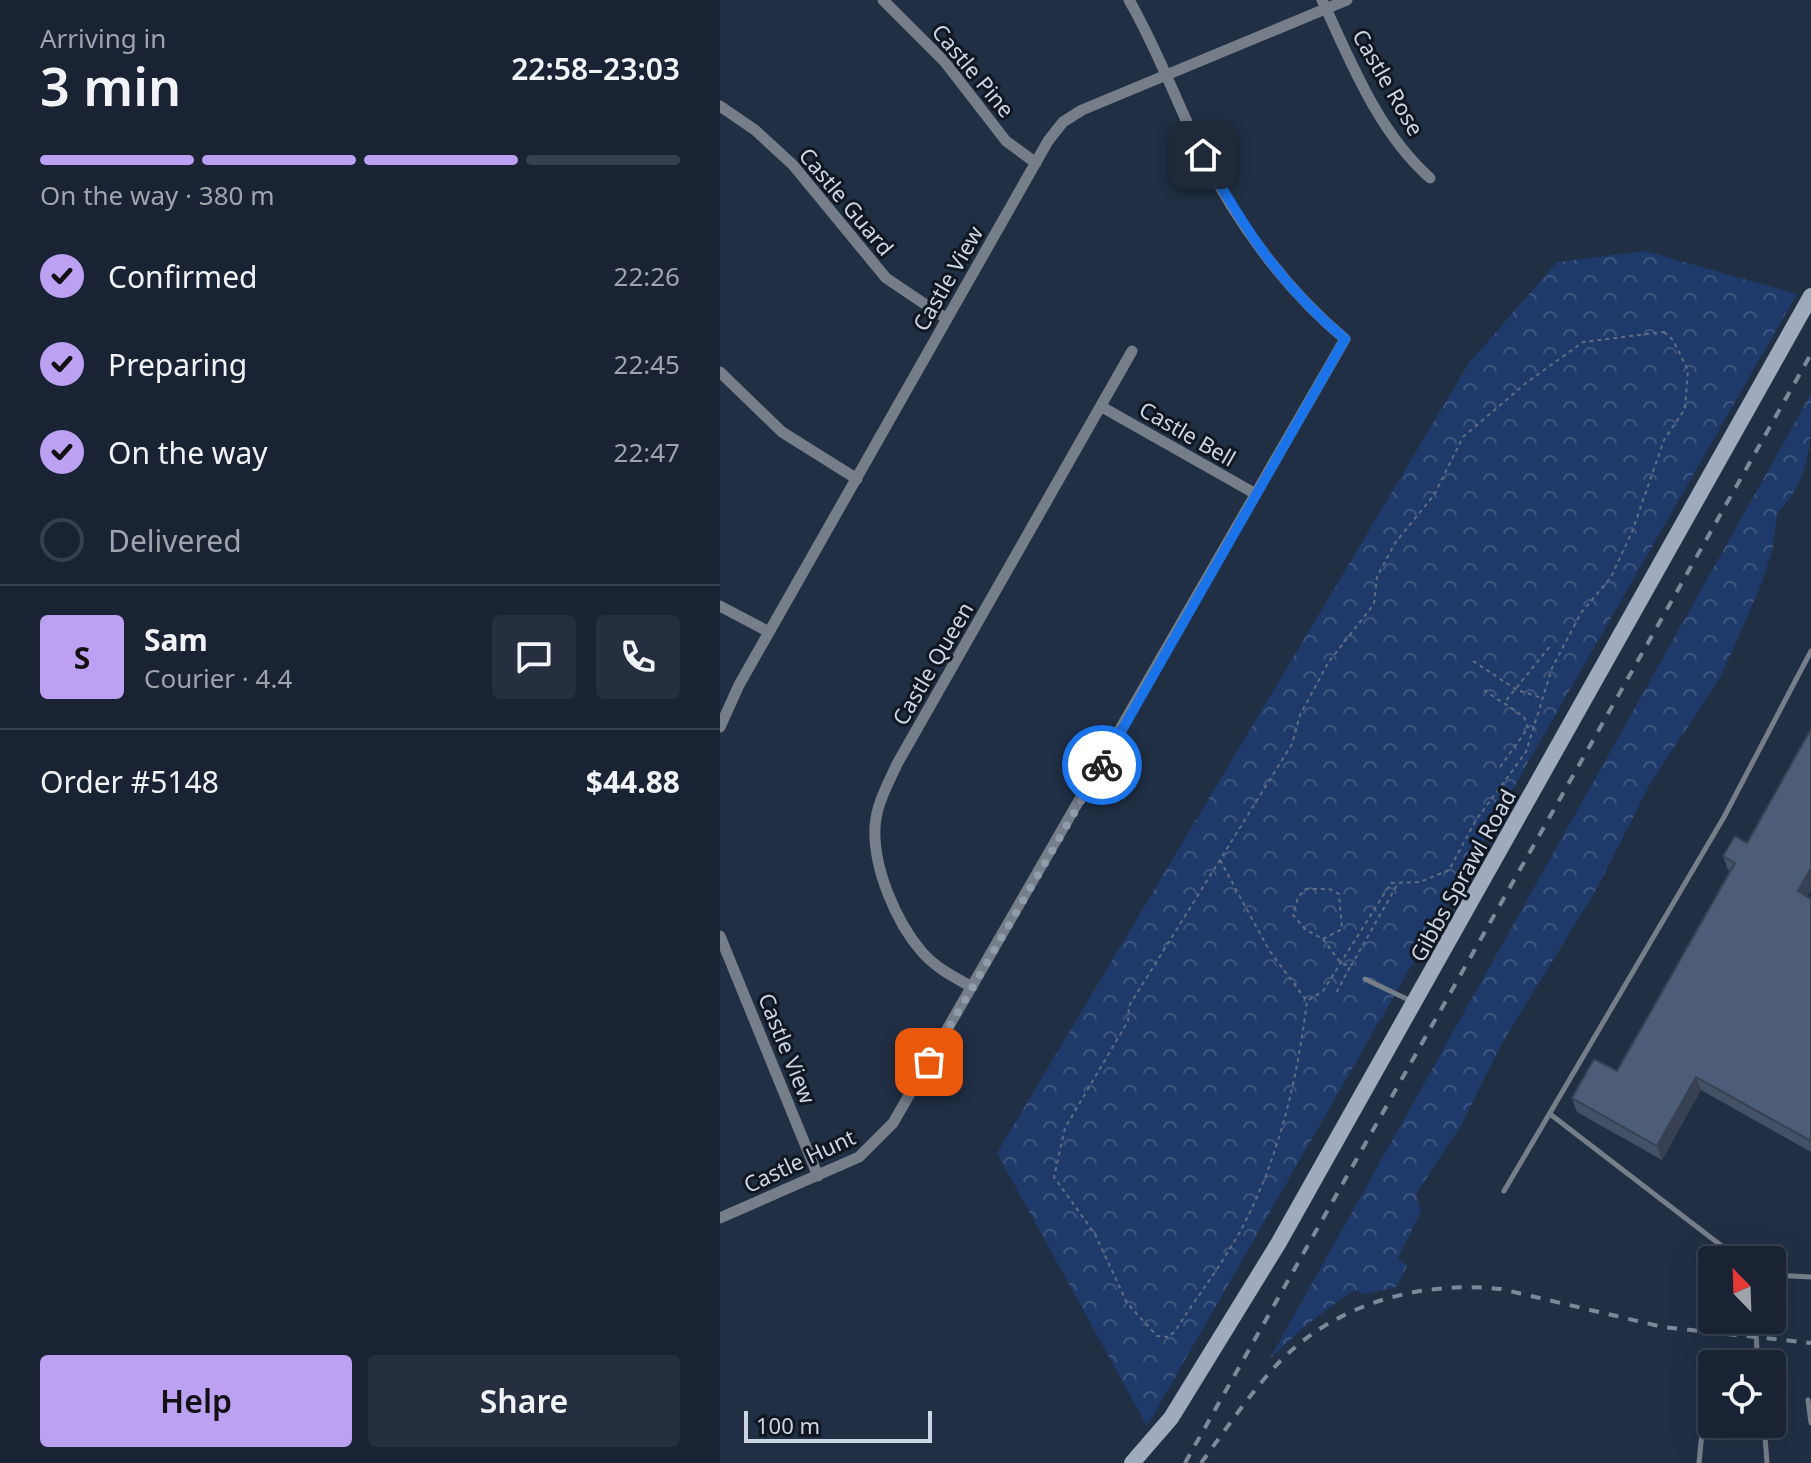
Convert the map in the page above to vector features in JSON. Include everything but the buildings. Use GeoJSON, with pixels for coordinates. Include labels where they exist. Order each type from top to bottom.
{"type":"FeatureCollection","features":[{"type":"Feature","properties":{"kind":"main road","name":"Gibbs Sprawl Road"},"geometry":{"type":"LineString","coordinates":[[1132,1463],[1171,1418],[1199,1377],[1415,1003],[1811,296]]}},
{"type":"Feature","properties":{"kind":"street","name":"Castle Pine"},"geometry":{"type":"LineString","coordinates":[[883,0],[944,61],[1006,141],[1036,163]]}},
{"type":"Feature","properties":{"kind":"street"},"geometry":{"type":"LineString","coordinates":[[1129,0],[1167,74]]}},
{"type":"Feature","properties":{"kind":"street","name":"Castle View"},"geometry":{"type":"LineString","coordinates":[[720,727],[769,632],[1036,163],[1063,122],[1076,113],[1324,4],[1347,0]]}},
{"type":"Feature","properties":{"kind":"street","name":"Castle Rose"},"geometry":{"type":"LineString","coordinates":[[1324,4],[1376,109],[1409,157],[1430,178]]}},
{"type":"Feature","properties":{"kind":"street","name":"Castle Hunt"},"geometry":{"type":"LineString","coordinates":[[720,1218],[859,1157],[893,1123],[1345,339],[1321,319],[1250,238],[1203,155],[1167,74]]}},
{"type":"Feature","properties":{"kind":"street","name":"Castle Guard"},"geometry":{"type":"LineString","coordinates":[[720,106],[755,130],[793,165],[886,278],[947,319]]}},
{"type":"Feature","properties":{"kind":"street","name":"Castle Queen"},"geometry":{"type":"LineString","coordinates":[[972,987],[938,967],[921,950],[897,911],[877,851],[875,827],[879,802],[897,764],[1132,351]]}},
{"type":"Feature","properties":{"kind":"street"},"geometry":{"type":"LineString","coordinates":[[720,372],[782,432],[857,479]]}},
{"type":"Feature","properties":{"kind":"street","name":"Castle Bell"},"geometry":{"type":"LineString","coordinates":[[1102,407],[1254,493]]}},
{"type":"Feature","properties":{"kind":"street"},"geometry":{"type":"LineString","coordinates":[[720,606],[769,632]]}},
{"type":"Feature","properties":{"kind":"street","name":"Castle View"},"geometry":{"type":"LineString","coordinates":[[720,936],[818,1176]]}},
{"type":"Feature","properties":{"kind":"lane"},"geometry":{"type":"LineString","coordinates":[[1504,1191],[1724,817],[1811,651]]}},
{"type":"Feature","properties":{"kind":"lane"},"geometry":{"type":"LineString","coordinates":[[1365,979],[1415,1003]]}},
{"type":"Feature","properties":{"kind":"lane"},"geometry":{"type":"LineString","coordinates":[[1550,1114],[1722,1246]]}},
{"type":"Feature","properties":{"kind":"lane"},"geometry":{"type":"LineString","coordinates":[[1786,1276],[1811,1277]]}},
{"type":"Feature","properties":{"kind":"lane"},"geometry":{"type":"LineString","coordinates":[[1808,1400],[1811,1423]]}},
{"type":"Feature","properties":{"kind":"lane"},"geometry":{"type":"LineString","coordinates":[[1699,1463],[1702,1438]]}},
{"type":"Feature","properties":{"kind":"lane"},"geometry":{"type":"LineString","coordinates":[[1765,1438],[1767,1463]]}},
{"type":"Feature","properties":{"kind":"path"},"geometry":{"type":"LineString","coordinates":[[1219,858],[1269,950],[1307,1001],[1300,1058],[1277,1150],[1249,1215],[1175,1331],[1169,1337],[1157,1336],[1127,1303],[1095,1234],[1054,1177],[1065,1128],[1128,1021],[1129,1006],[1219,858],[1292,744],[1300,715],[1328,663],[1374,604],[1377,577],[1395,543],[1434,495],[1463,437],[1526,383],[1583,342],[1664,332],[1673,340],[1688,370],[1685,409],[1664,440],[1632,532],[1611,577],[1581,613],[1552,668],[1526,752],[1476,820],[1449,870],[1420,882],[1391,883],[1323,991],[1307,1001]]}},
{"type":"Feature","properties":{"kind":"path"},"geometry":{"type":"LineString","coordinates":[[1504,703],[1551,645]]}},
{"type":"Feature","properties":{"kind":"path"},"geometry":{"type":"LineString","coordinates":[[1473,661],[1517,690],[1543,699]]}},
{"type":"Feature","properties":{"kind":"path"},"geometry":{"type":"LineString","coordinates":[[1484,690],[1524,717],[1528,728],[1500,767]]}},
{"type":"Feature","properties":{"kind":"path"},"geometry":{"type":"LineString","coordinates":[[1335,995],[1398,883]]}},
{"type":"Feature","properties":{"kind":"path"},"geometry":{"type":"LineString","coordinates":[[1323,939],[1342,929],[1343,904],[1339,894],[1329,889],[1306,889],[1298,897],[1293,915],[1306,930],[1323,939],[1340,962],[1350,967]]}},
{"type":"Feature","properties":{"kind":"green space"},"geometry":{"type":"Polygon","coordinates":[[[1645,251],[1797,294],[1147,1426],[997,1153],[1469,363],[1557,262],[1645,251]]]}},
{"type":"Feature","properties":{"kind":"green space"},"geometry":{"type":"Polygon","coordinates":[[[1811,394],[1809,445],[1803,474],[1777,513],[1773,548],[1759,590],[1720,678],[1651,782],[1596,890],[1502,1043],[1461,1125],[1416,1194],[1421,1211],[1398,1258],[1407,1266],[1396,1287],[1365,1294],[1354,1290],[1305,1326],[1269,1360],[1811,394]]]}},
{"type":"Feature","properties":{"kind":"railway"},"geometry":{"type":"LineString","coordinates":[[1185,1463],[1811,354]]}},
{"type":"Feature","properties":{"kind":"railway"},"geometry":{"type":"LineString","coordinates":[[1201,1463],[1253,1392],[1295,1347],[1348,1313],[1407,1294],[1470,1287],[1501,1289],[1663,1327],[1811,1343]]}},
{"type":"Feature","properties":{"kind":"way so far"},"geometry":{"type":"LineString","coordinates":[[929,1062],[1102,765]]}},
{"type":"Feature","properties":{"kind":"route"},"geometry":{"type":"LineString","coordinates":[[1102,765],[1254,493],[1345,339],[1321,319],[1250,238],[1203,155]]}}]}
